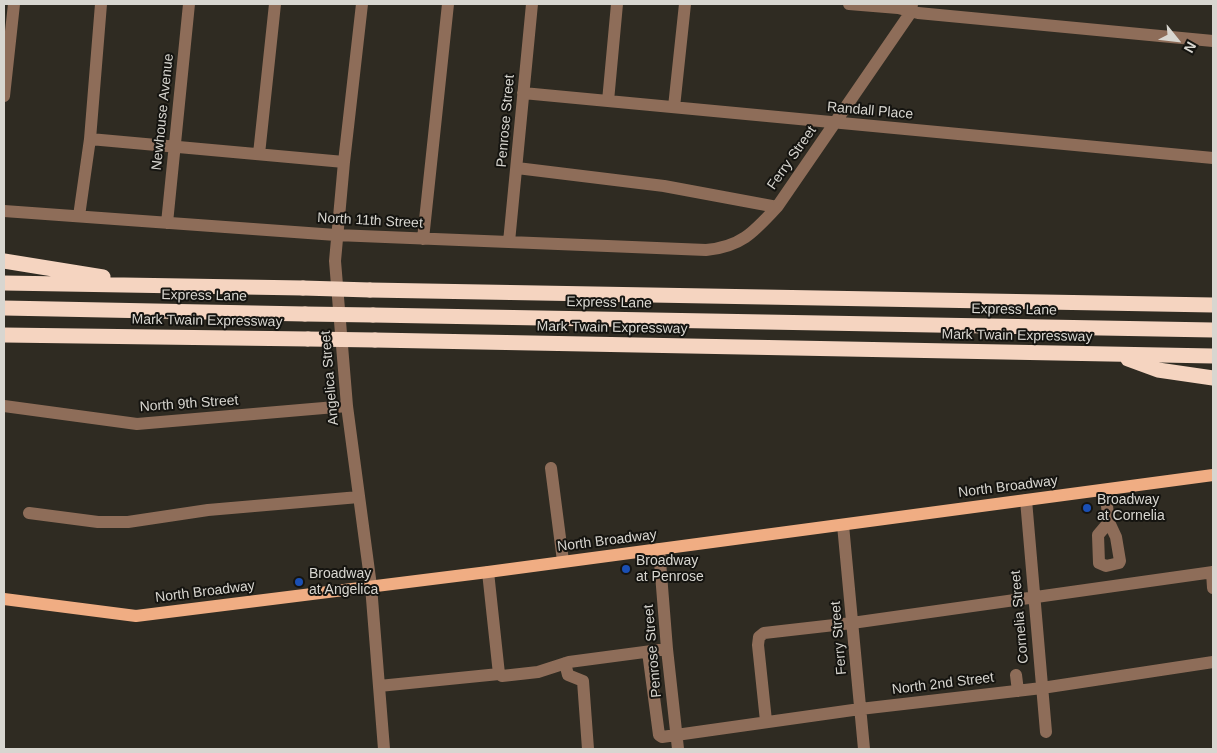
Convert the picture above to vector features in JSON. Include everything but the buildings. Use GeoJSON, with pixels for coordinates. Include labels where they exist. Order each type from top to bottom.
{"type":"FeatureCollection","features":[{"type":"Feature","properties":{"kind":"highway"},"geometry":{"type":"LineString","coordinates":[[4,262],[159,285]]}},
{"type":"Feature","properties":{"kind":"highway"},"geometry":{"type":"LineString","coordinates":[[4,283],[1213,305]]}},
{"type":"Feature","properties":{"kind":"highway","name":"Express Lane"},"geometry":{"type":"LineString","coordinates":[[4,308],[1213,330]]}},
{"type":"Feature","properties":{"kind":"highway","name":"Mark Twain Expressway"},"geometry":{"type":"LineString","coordinates":[[6,335],[1213,356]]}},
{"type":"Feature","properties":{"kind":"highway"},"geometry":{"type":"LineString","coordinates":[[1115,354],[1158,370],[1213,378]]}},
{"type":"Feature","properties":{"kind":"main road","name":"North Broadway"},"geometry":{"type":"LineString","coordinates":[[4,599],[136,616],[488,572],[1156,482],[1213,476]]}},
{"type":"Feature","properties":{"kind":"street"},"geometry":{"type":"LineString","coordinates":[[4,96],[14,4]]}},
{"type":"Feature","properties":{"kind":"street"},"geometry":{"type":"LineString","coordinates":[[79,216],[90,139],[101,4]]}},
{"type":"Feature","properties":{"kind":"street","name":"Newhouse Avenue"},"geometry":{"type":"LineString","coordinates":[[167,222],[189,4]]}},
{"type":"Feature","properties":{"kind":"street"},"geometry":{"type":"LineString","coordinates":[[259,154],[275,4]]}},
{"type":"Feature","properties":{"kind":"street","name":"Angelica Street"},"geometry":{"type":"LineString","coordinates":[[362,4],[336,235],[335,261],[346,406],[371,586],[384,749]]}},
{"type":"Feature","properties":{"kind":"street"},"geometry":{"type":"LineString","coordinates":[[422,239],[448,4]]}},
{"type":"Feature","properties":{"kind":"street","name":"Penrose Street"},"geometry":{"type":"LineString","coordinates":[[509,242],[532,4]]}},
{"type":"Feature","properties":{"kind":"street"},"geometry":{"type":"LineString","coordinates":[[608,101],[616,4]]}},
{"type":"Feature","properties":{"kind":"street"},"geometry":{"type":"LineString","coordinates":[[674,107],[684,4]]}},
{"type":"Feature","properties":{"kind":"street"},"geometry":{"type":"LineString","coordinates":[[849,4],[911,8],[1213,41]]}},
{"type":"Feature","properties":{"kind":"street","name":"Ferry Street"},"geometry":{"type":"LineString","coordinates":[[735,245],[758,228],[777,207],[911,8]]}},
{"type":"Feature","properties":{"kind":"street","name":"Randall Place"},"geometry":{"type":"LineString","coordinates":[[524,93],[1213,158]]}},
{"type":"Feature","properties":{"kind":"street"},"geometry":{"type":"LineString","coordinates":[[90,139],[344,162]]}},
{"type":"Feature","properties":{"kind":"street"},"geometry":{"type":"LineString","coordinates":[[517,168],[647,184],[777,207]]}},
{"type":"Feature","properties":{"kind":"street","name":"North 11th Street"},"geometry":{"type":"LineString","coordinates":[[4,211],[336,235],[706,250],[735,245]]}},
{"type":"Feature","properties":{"kind":"street","name":"North 9th Street"},"geometry":{"type":"LineString","coordinates":[[4,406],[137,424],[346,406]]}},
{"type":"Feature","properties":{"kind":"street"},"geometry":{"type":"LineString","coordinates":[[551,468],[563,561]]}},
{"type":"Feature","properties":{"kind":"street"},"geometry":{"type":"LineString","coordinates":[[1105,490],[1109,522]]}},
{"type":"Feature","properties":{"kind":"street"},"geometry":{"type":"LineString","coordinates":[[29,513],[98,522],[128,522],[208,510],[359,497]]}},
{"type":"Feature","properties":{"kind":"street","name":"Cornelia Street"},"geometry":{"type":"LineString","coordinates":[[1026,500],[1046,732]]}},
{"type":"Feature","properties":{"kind":"street","name":"Ferry Street"},"geometry":{"type":"LineString","coordinates":[[843,524],[864,749]]}},
{"type":"Feature","properties":{"kind":"street","name":"Penrose Street"},"geometry":{"type":"LineString","coordinates":[[659,549],[678,749]]}},
{"type":"Feature","properties":{"kind":"street"},"geometry":{"type":"LineString","coordinates":[[488,572],[499,674]]}},
{"type":"Feature","properties":{"kind":"street"},"geometry":{"type":"LineString","coordinates":[[766,721],[758,646],[760,637],[764,633],[852,623],[1213,572],[1213,588]]}},
{"type":"Feature","properties":{"kind":"street"},"geometry":{"type":"LineString","coordinates":[[379,686],[538,672],[565,663],[667,649]]}},
{"type":"Feature","properties":{"kind":"street"},"geometry":{"type":"LineString","coordinates":[[648,652],[659,735],[662,737],[676,736]]}},
{"type":"Feature","properties":{"kind":"street","name":"North 2nd Street"},"geometry":{"type":"LineString","coordinates":[[676,736],[766,721],[1042,688],[1213,662]]}},
{"type":"Feature","properties":{"kind":"street"},"geometry":{"type":"LineString","coordinates":[[565,663],[568,675],[583,681],[588,749]]}},
{"type":"Feature","properties":{"kind":"street"},"geometry":{"type":"LineString","coordinates":[[1016,675],[1018,690]]}},
{"type":"Feature","properties":{"kind":"place","name":"Broadway at Cornelia"},"geometry":{"type":"Point","coordinates":[1087,508]}},
{"type":"Feature","properties":{"kind":"place","name":"Broadway at Penrose"},"geometry":{"type":"Point","coordinates":[626,569]}},
{"type":"Feature","properties":{"kind":"place","name":"Broadway at Angelica"},"geometry":{"type":"Point","coordinates":[299,582]}}]}
